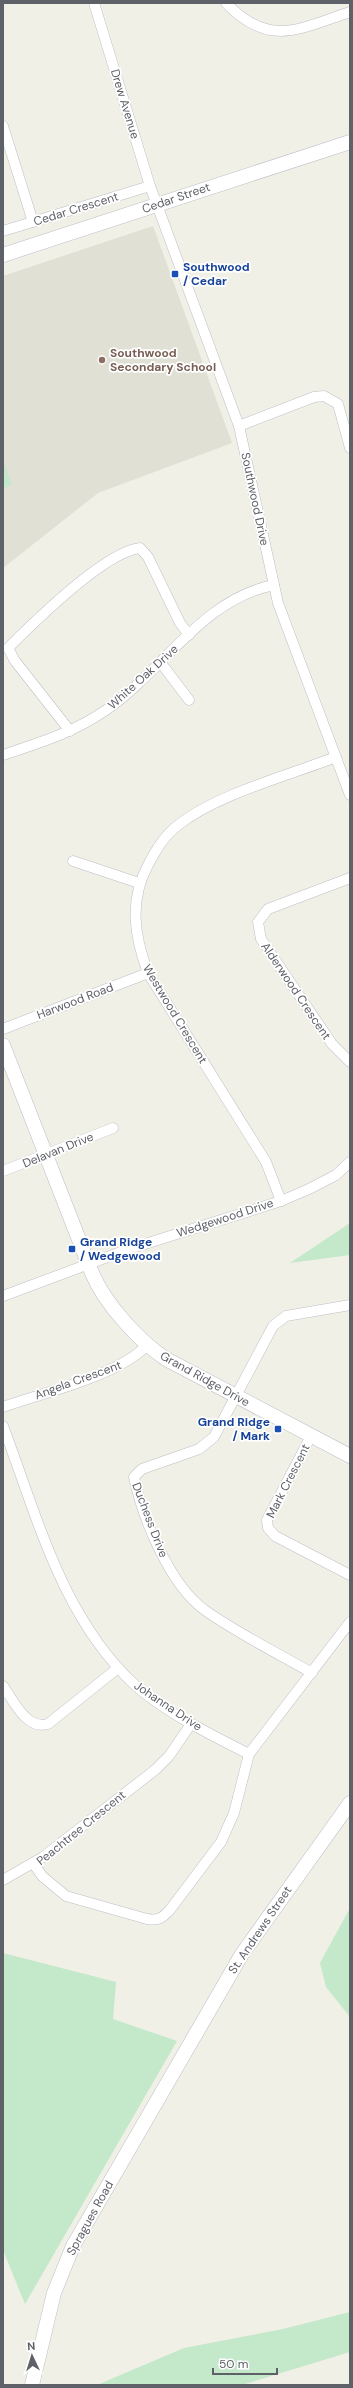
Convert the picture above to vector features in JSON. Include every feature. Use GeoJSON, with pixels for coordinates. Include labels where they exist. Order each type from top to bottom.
{"type":"FeatureCollection","features":[{"type":"Feature","properties":{"kind":"main road","name":"Cedar Street"},"geometry":{"type":"LineString","coordinates":[[3,255],[350,142]]}},
{"type":"Feature","properties":{"kind":"main road","name":"Grand Ridge Drive"},"geometry":{"type":"LineString","coordinates":[[3,1044],[88,1264],[102,1292],[147,1345],[166,1359],[350,1456]]}},
{"type":"Feature","properties":{"kind":"main road","name":"St. Andrews Street"},"geometry":{"type":"LineString","coordinates":[[179,2063],[242,1954],[350,1803]]}},
{"type":"Feature","properties":{"kind":"main road","name":"Spragues Road"},"geometry":{"type":"LineString","coordinates":[[32,2385],[54,2293],[73,2246],[179,2063]]}},
{"type":"Feature","properties":{"kind":"street","name":"Drew Avenue"},"geometry":{"type":"LineString","coordinates":[[94,3],[150,186],[158,204]]}},
{"type":"Feature","properties":{"kind":"street"},"geometry":{"type":"LineString","coordinates":[[226,3],[240,18],[257,27],[273,31],[298,29],[350,12]]}},
{"type":"Feature","properties":{"kind":"street"},"geometry":{"type":"LineString","coordinates":[[3,126],[33,222]]}},
{"type":"Feature","properties":{"kind":"street","name":"Cedar Crescent"},"geometry":{"type":"LineString","coordinates":[[3,231],[150,186]]}},
{"type":"Feature","properties":{"kind":"street","name":"Southwood Drive"},"geometry":{"type":"LineString","coordinates":[[158,204],[239,426],[274,584],[283,616],[350,795]]}},
{"type":"Feature","properties":{"kind":"street"},"geometry":{"type":"LineString","coordinates":[[239,426],[314,397],[324,396],[338,404],[350,448]]}},
{"type":"Feature","properties":{"kind":"street"},"geometry":{"type":"LineString","coordinates":[[70,731],[16,661],[8,648],[88,576],[130,550],[140,548],[148,557],[180,623],[189,635]]}},
{"type":"Feature","properties":{"kind":"street","name":"White Oak Drive"},"geometry":{"type":"LineString","coordinates":[[3,755],[70,731],[106,710],[161,663],[189,635],[228,601],[254,589],[274,584]]}},
{"type":"Feature","properties":{"kind":"street"},"geometry":{"type":"LineString","coordinates":[[161,663],[189,700]]}},
{"type":"Feature","properties":{"kind":"street","name":"Westwood Crescent"},"geometry":{"type":"LineString","coordinates":[[281,1201],[266,1162],[148,973],[140,951],[136,930],[139,882],[158,846],[176,827],[198,812],[336,757]]}},
{"type":"Feature","properties":{"kind":"street"},"geometry":{"type":"LineString","coordinates":[[73,861],[139,882]]}},
{"type":"Feature","properties":{"kind":"street","name":"Alderwood Crescent"},"geometry":{"type":"LineString","coordinates":[[350,878],[268,909],[258,922],[261,939],[332,1044],[350,1062]]}},
{"type":"Feature","properties":{"kind":"street","name":"Harwood Road"},"geometry":{"type":"LineString","coordinates":[[3,1029],[148,973]]}},
{"type":"Feature","properties":{"kind":"street","name":"Delavan Drive"},"geometry":{"type":"LineString","coordinates":[[3,1171],[113,1128]]}},
{"type":"Feature","properties":{"kind":"street","name":"Wedgewood Drive"},"geometry":{"type":"LineString","coordinates":[[3,1296],[88,1264],[281,1201],[309,1190],[336,1175],[350,1162]]}},
{"type":"Feature","properties":{"kind":"street"},"geometry":{"type":"LineString","coordinates":[[236,1396],[273,1326],[278,1321],[286,1316],[350,1305]]}},
{"type":"Feature","properties":{"kind":"street","name":"Angela Crescent"},"geometry":{"type":"LineString","coordinates":[[3,1407],[106,1372],[137,1356],[147,1345]]}},
{"type":"Feature","properties":{"kind":"street","name":"Duchess Drive"},"geometry":{"type":"LineString","coordinates":[[236,1396],[214,1437],[199,1449],[142,1469],[134,1477],[137,1489],[161,1554],[180,1584],[205,1611],[312,1673]]}},
{"type":"Feature","properties":{"kind":"street","name":"Johanna Drive"},"geometry":{"type":"LineString","coordinates":[[3,1426],[52,1558],[72,1603],[94,1638],[118,1668],[136,1686],[191,1724],[249,1754]]}},
{"type":"Feature","properties":{"kind":"street","name":"Mark Crescent"},"geometry":{"type":"LineString","coordinates":[[311,1436],[267,1520],[268,1528],[276,1536],[350,1575]]}},
{"type":"Feature","properties":{"kind":"street"},"geometry":{"type":"LineString","coordinates":[[249,1754],[350,1622]]}},
{"type":"Feature","properties":{"kind":"street"},"geometry":{"type":"LineString","coordinates":[[3,1686],[32,1723],[42,1726],[48,1724],[118,1668]]}},
{"type":"Feature","properties":{"kind":"street","name":"Peachtree Crescent"},"geometry":{"type":"LineString","coordinates":[[191,1724],[169,1756],[155,1770],[33,1863],[42,1876],[66,1896],[147,1918],[156,1920],[162,1918],[169,1912],[221,1842],[234,1813],[249,1754]]}},
{"type":"Feature","properties":{"kind":"street"},"geometry":{"type":"LineString","coordinates":[[3,1880],[33,1863]]}},
{"type":"Feature","properties":{"kind":"shaded area","name":"Southwood Secondary School"},"geometry":{"type":"Polygon","coordinates":[[[153,226],[232,443],[98,493],[3,568],[3,276],[153,226]]]}},
{"type":"Feature","properties":{"kind":"green space"},"geometry":{"type":"Polygon","coordinates":[[[3,461],[12,485],[3,488],[3,461]]]}},
{"type":"Feature","properties":{"kind":"green space"},"geometry":{"type":"Polygon","coordinates":[[[350,1223],[350,1255],[290,1263],[350,1223]]]}},
{"type":"Feature","properties":{"kind":"green space"},"geometry":{"type":"Polygon","coordinates":[[[350,1908],[350,2017],[326,1987],[320,1963],[350,1908]]]}},
{"type":"Feature","properties":{"kind":"green space"},"geometry":{"type":"Polygon","coordinates":[[[3,1953],[116,1982],[113,2019],[177,2041],[25,2304],[3,2250],[3,1953]]]}},
{"type":"Feature","properties":{"kind":"green space"},"geometry":{"type":"Polygon","coordinates":[[[350,2312],[350,2352],[242,2385],[97,2385],[184,2348],[283,2329],[350,2312]]]}},
{"type":"Feature","properties":{"kind":"place","name":"Southwood / Cedar"},"geometry":{"type":"Point","coordinates":[175,274]}},
{"type":"Feature","properties":{"kind":"place","name":"Southwood Secondary School"},"geometry":{"type":"Point","coordinates":[102,360]}},
{"type":"Feature","properties":{"kind":"place","name":"Grand Ridge / Wedgewood"},"geometry":{"type":"Point","coordinates":[72,1249]}},
{"type":"Feature","properties":{"kind":"place","name":"Grand Ridge / Mark"},"geometry":{"type":"Point","coordinates":[278,1429]}}]}
